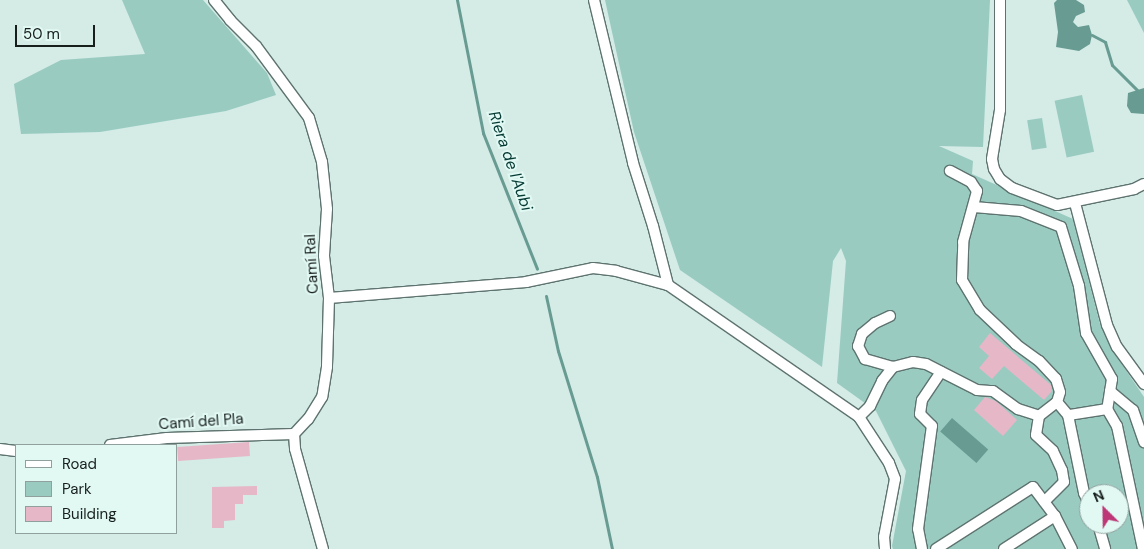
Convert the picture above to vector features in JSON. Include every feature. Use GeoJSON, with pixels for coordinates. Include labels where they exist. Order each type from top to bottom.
{"type":"FeatureCollection","features":[{"type":"Feature","properties":{"kind":"street","name":"Camí Ral"},"geometry":{"type":"LineString","coordinates":[[214,0],[230,20],[256,46],[309,118],[322,162],[327,208],[324,256],[329,298],[327,367],[322,397],[308,419],[294,434]]}},
{"type":"Feature","properties":{"kind":"street"},"geometry":{"type":"LineString","coordinates":[[594,0],[633,163],[653,226],[668,285]]}},
{"type":"Feature","properties":{"kind":"street"},"geometry":{"type":"LineString","coordinates":[[1000,0],[1000,110],[992,159],[994,169],[1000,179],[1012,188],[1057,205],[1075,203],[1134,189],[1144,184]]}},
{"type":"Feature","properties":{"kind":"street"},"geometry":{"type":"LineString","coordinates":[[950,171],[971,182],[977,191],[963,242],[962,280],[980,310],[1011,340],[1039,361],[1056,380],[1060,392],[1057,402],[1039,416],[1036,435],[1053,451],[1062,470],[1064,482],[1044,502]]}},
{"type":"Feature","properties":{"kind":"street"},"geometry":{"type":"LineString","coordinates":[[1075,203],[1107,325],[1117,347],[1144,384]]}},
{"type":"Feature","properties":{"kind":"street"},"geometry":{"type":"LineString","coordinates":[[974,207],[1021,211],[1061,227],[1079,286],[1086,333],[1112,379],[1107,409],[1116,426],[1144,549]]}},
{"type":"Feature","properties":{"kind":"street"},"geometry":{"type":"LineString","coordinates":[[329,298],[526,282],[593,268],[616,270],[668,285],[859,417],[889,463],[895,480],[884,537],[885,549]]}},
{"type":"Feature","properties":{"kind":"street"},"geometry":{"type":"LineString","coordinates":[[890,316],[862,334],[858,346],[865,359],[893,367],[913,362],[926,364],[976,390],[993,391],[1018,409],[1039,416]]}},
{"type":"Feature","properties":{"kind":"street"},"geometry":{"type":"LineString","coordinates":[[859,417],[870,406],[882,381],[893,367]]}},
{"type":"Feature","properties":{"kind":"street"},"geometry":{"type":"LineString","coordinates":[[922,549],[918,529],[932,426],[920,414],[922,400],[942,372]]}},
{"type":"Feature","properties":{"kind":"street"},"geometry":{"type":"LineString","coordinates":[[1110,391],[1134,410],[1144,442]]}},
{"type":"Feature","properties":{"kind":"street"},"geometry":{"type":"LineString","coordinates":[[1057,402],[1068,415],[1082,484]]}},
{"type":"Feature","properties":{"kind":"street"},"geometry":{"type":"LineString","coordinates":[[1068,415],[1107,409]]}},
{"type":"Feature","properties":{"kind":"street"},"geometry":{"type":"LineString","coordinates":[[294,434],[295,449],[323,549]]}},
{"type":"Feature","properties":{"kind":"street","name":"Camí del Pla"},"geometry":{"type":"LineString","coordinates":[[118,444],[167,438],[294,434]]}},
{"type":"Feature","properties":{"kind":"street"},"geometry":{"type":"LineString","coordinates":[[0,449],[15,451]]}},
{"type":"Feature","properties":{"kind":"street"},"geometry":{"type":"LineString","coordinates":[[936,549],[1033,487],[1056,516],[1072,549]]}},
{"type":"Feature","properties":{"kind":"street"},"geometry":{"type":"LineString","coordinates":[[1004,549],[1056,516]]}},
{"type":"Feature","properties":{"kind":"street"},"geometry":{"type":"LineString","coordinates":[[1101,534],[1105,549]]}},
{"type":"Feature","properties":{"kind":"green space"},"geometry":{"type":"Polygon","coordinates":[[[122,0],[203,0],[267,73],[276,95],[226,111],[100,132],[21,134],[14,84],[61,60],[145,54],[122,0]]]}},
{"type":"Feature","properties":{"kind":"green space"},"geometry":{"type":"Polygon","coordinates":[[[605,0],[990,0],[983,147],[939,146],[973,161],[972,174],[1073,219],[1100,324],[1113,351],[1144,397],[1144,549],[893,549],[906,471],[876,411],[837,383],[846,261],[841,248],[833,261],[822,367],[680,270],[634,132],[605,0]]]}},
{"type":"Feature","properties":{"kind":"green space"},"geometry":{"type":"Polygon","coordinates":[[[1127,0],[1144,0],[1144,33],[1127,0]]]}},
{"type":"Feature","properties":{"kind":"green space"},"geometry":{"type":"Polygon","coordinates":[[[1082,95],[1094,152],[1067,158],[1055,101],[1082,95]]]}},
{"type":"Feature","properties":{"kind":"green space"},"geometry":{"type":"Polygon","coordinates":[[[1042,118],[1047,148],[1032,150],[1027,120],[1042,118]]]}},
{"type":"Feature","properties":{"kind":"shaded area"},"geometry":{"type":"Polygon","coordinates":[[[1057,0],[1076,0],[1084,5],[1085,12],[1076,16],[1073,22],[1078,27],[1089,25],[1092,35],[1090,44],[1079,51],[1056,47],[1058,32],[1054,3],[1057,0]]]}},
{"type":"Feature","properties":{"kind":"shaded area"},"geometry":{"type":"Polygon","coordinates":[[[1144,88],[1144,114],[1131,113],[1127,106],[1128,93],[1144,88]]]}},
{"type":"Feature","properties":{"kind":"shaded area"},"geometry":{"type":"Polygon","coordinates":[[[952,418],[988,449],[976,463],[940,432],[952,418]]]}},
{"type":"Feature","properties":{"kind":"building"},"geometry":{"type":"Polygon","coordinates":[[[990,333],[1051,385],[1052,391],[1044,400],[1004,366],[992,379],[979,368],[989,356],[979,347],[990,333]]]}},
{"type":"Feature","properties":{"kind":"building"},"geometry":{"type":"Polygon","coordinates":[[[985,397],[996,401],[1017,420],[1003,436],[974,410],[985,397]]]}},
{"type":"Feature","properties":{"kind":"building"},"geometry":{"type":"Polygon","coordinates":[[[249,442],[250,456],[178,461],[178,447],[249,442]]]}},
{"type":"Feature","properties":{"kind":"building"},"geometry":{"type":"Polygon","coordinates":[[[257,486],[257,495],[243,495],[243,504],[235,504],[235,520],[224,521],[224,528],[212,528],[212,487],[257,486]]]}},
{"type":"Feature","properties":{"kind":"waterway","name":"Riera de l'Aubi"},"geometry":{"type":"LineString","coordinates":[[457,0],[483,133],[537,269]]}},
{"type":"Feature","properties":{"kind":"waterway"},"geometry":{"type":"LineString","coordinates":[[1092,35],[1105,42],[1112,65],[1138,91]]}},
{"type":"Feature","properties":{"kind":"waterway","name":"Riera de l'Aubi"},"geometry":{"type":"LineString","coordinates":[[546,296],[558,351],[597,477],[612,549]]}}]}
